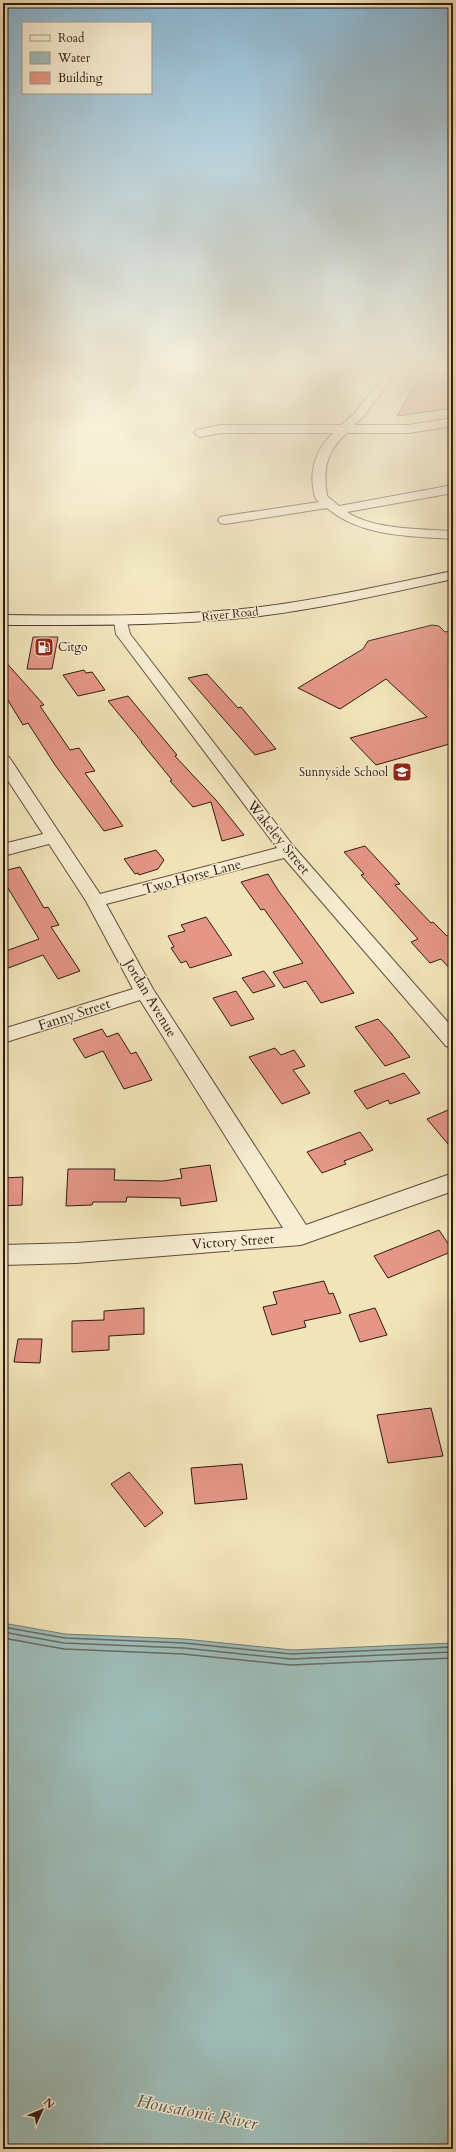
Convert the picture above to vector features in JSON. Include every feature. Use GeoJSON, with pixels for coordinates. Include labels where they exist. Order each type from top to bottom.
{"type":"FeatureCollection","features":[{"type":"Feature","properties":{"kind":"main road","name":"River Road"},"geometry":{"type":"LineString","coordinates":[[3,620],[121,621],[182,618],[271,609],[453,575]]}},
{"type":"Feature","properties":{"kind":"street"},"geometry":{"type":"LineString","coordinates":[[319,468],[318,478],[321,497],[352,520],[377,527],[453,535]]}},
{"type":"Feature","properties":{"kind":"street"},"geometry":{"type":"LineString","coordinates":[[225,520],[333,507],[453,489]]}},
{"type":"Feature","properties":{"kind":"street","name":"Wakeley Street"},"geometry":{"type":"LineString","coordinates":[[121,621],[123,634],[288,851],[453,1041]]}},
{"type":"Feature","properties":{"kind":"street","name":"Jordan Avenue"},"geometry":{"type":"LineString","coordinates":[[3,760],[95,902],[145,992],[301,1236]]}},
{"type":"Feature","properties":{"kind":"street"},"geometry":{"type":"LineString","coordinates":[[3,850],[54,837]]}},
{"type":"Feature","properties":{"kind":"street","name":"Two Horse Lane"},"geometry":{"type":"LineString","coordinates":[[95,902],[288,851]]}},
{"type":"Feature","properties":{"kind":"street","name":"Fanny Street"},"geometry":{"type":"LineString","coordinates":[[3,1036],[145,992]]}},
{"type":"Feature","properties":{"kind":"street","name":"Victory Street"},"geometry":{"type":"LineString","coordinates":[[3,1255],[76,1253],[301,1236],[453,1182]]}},
{"type":"Feature","properties":{"kind":"water","name":"Housatonic River"},"geometry":{"type":"Polygon","coordinates":[[[3,1623],[65,1634],[184,1639],[292,1650],[453,1643],[453,2149],[3,2149],[3,1623]]]}},
{"type":"Feature","properties":{"kind":"building"},"geometry":{"type":"Polygon","coordinates":[[[432,625],[439,626],[445,632],[453,630],[453,743],[376,765],[350,738],[427,717],[386,679],[340,709],[298,688],[363,649],[368,641],[432,625]]]}},
{"type":"Feature","properties":{"kind":"building","name":"Citgo"},"geometry":{"type":"Polygon","coordinates":[[[33,637],[58,637],[52,669],[27,669],[33,637]]]}},
{"type":"Feature","properties":{"kind":"building"},"geometry":{"type":"Polygon","coordinates":[[[3,659],[44,705],[40,706],[70,750],[79,748],[95,771],[85,773],[123,826],[104,831],[55,765],[28,723],[23,725],[3,692],[3,659]]]}},
{"type":"Feature","properties":{"kind":"building"},"geometry":{"type":"Polygon","coordinates":[[[84,670],[86,673],[92,672],[105,690],[78,696],[63,675],[84,670]]]}},
{"type":"Feature","properties":{"kind":"building"},"geometry":{"type":"Polygon","coordinates":[[[207,674],[238,708],[241,707],[276,749],[255,755],[188,678],[207,674]]]}},
{"type":"Feature","properties":{"kind":"building"},"geometry":{"type":"Polygon","coordinates":[[[128,696],[177,755],[175,756],[216,800],[244,835],[222,841],[211,802],[193,807],[170,781],[172,780],[108,701],[128,696]]]}},
{"type":"Feature","properties":{"kind":"building"},"geometry":{"type":"Polygon","coordinates":[[[365,846],[400,884],[395,885],[431,923],[433,922],[447,936],[453,934],[453,972],[441,959],[430,963],[411,942],[418,939],[361,875],[364,874],[344,852],[365,846]]]}},
{"type":"Feature","properties":{"kind":"building"},"geometry":{"type":"Polygon","coordinates":[[[156,850],[164,860],[158,869],[139,875],[138,873],[135,874],[124,859],[156,850]]]}},
{"type":"Feature","properties":{"kind":"building"},"geometry":{"type":"Polygon","coordinates":[[[20,867],[44,908],[48,907],[59,925],[51,927],[80,971],[58,979],[43,955],[3,970],[3,952],[39,939],[3,880],[3,871],[20,867]]]}},
{"type":"Feature","properties":{"kind":"building"},"geometry":{"type":"Polygon","coordinates":[[[268,874],[278,890],[354,993],[321,1003],[306,981],[284,988],[273,972],[303,963],[264,909],[261,910],[241,882],[268,874]]]}},
{"type":"Feature","properties":{"kind":"building"},"geometry":{"type":"Polygon","coordinates":[[[206,917],[232,955],[190,968],[186,961],[181,963],[171,948],[174,947],[168,936],[185,931],[181,925],[206,917]]]}},
{"type":"Feature","properties":{"kind":"building"},"geometry":{"type":"Polygon","coordinates":[[[264,971],[275,986],[253,993],[242,978],[264,971]]]}},
{"type":"Feature","properties":{"kind":"building"},"geometry":{"type":"Polygon","coordinates":[[[236,991],[254,1019],[231,1026],[213,998],[236,991]]]}},
{"type":"Feature","properties":{"kind":"building"},"geometry":{"type":"Polygon","coordinates":[[[378,1019],[410,1057],[385,1066],[355,1027],[378,1019]]]}},
{"type":"Feature","properties":{"kind":"building"},"geometry":{"type":"Polygon","coordinates":[[[102,1029],[107,1037],[118,1033],[131,1054],[136,1052],[152,1080],[124,1089],[103,1051],[85,1058],[73,1039],[102,1029]]]}},
{"type":"Feature","properties":{"kind":"building"},"geometry":{"type":"Polygon","coordinates":[[[275,1048],[281,1055],[294,1050],[305,1066],[293,1070],[310,1093],[282,1104],[249,1057],[275,1048]]]}},
{"type":"Feature","properties":{"kind":"building"},"geometry":{"type":"Polygon","coordinates":[[[404,1073],[420,1093],[390,1104],[388,1100],[367,1109],[354,1091],[404,1073]]]}},
{"type":"Feature","properties":{"kind":"building"},"geometry":{"type":"Polygon","coordinates":[[[453,1108],[453,1150],[427,1119],[453,1108]]]}},
{"type":"Feature","properties":{"kind":"building"},"geometry":{"type":"Polygon","coordinates":[[[360,1132],[373,1150],[344,1161],[346,1164],[322,1173],[307,1152],[360,1132]]]}},
{"type":"Feature","properties":{"kind":"building"},"geometry":{"type":"Polygon","coordinates":[[[210,1165],[217,1201],[181,1206],[180,1198],[127,1197],[126,1202],[93,1202],[92,1205],[66,1206],[68,1169],[115,1169],[114,1180],[163,1181],[182,1178],[180,1169],[210,1165]]]}},
{"type":"Feature","properties":{"kind":"building"},"geometry":{"type":"Polygon","coordinates":[[[23,1177],[22,1205],[3,1206],[3,1178],[23,1177]]]}},
{"type":"Feature","properties":{"kind":"building"},"geometry":{"type":"Polygon","coordinates":[[[439,1230],[453,1251],[388,1278],[374,1256],[439,1230]]]}},
{"type":"Feature","properties":{"kind":"building"},"geometry":{"type":"Polygon","coordinates":[[[324,1281],[329,1294],[333,1293],[341,1313],[304,1321],[306,1327],[272,1335],[263,1307],[277,1304],[273,1292],[324,1281]]]}},
{"type":"Feature","properties":{"kind":"building"},"geometry":{"type":"Polygon","coordinates":[[[144,1308],[144,1334],[109,1336],[109,1350],[72,1352],[72,1321],[104,1320],[104,1311],[144,1308]]]}},
{"type":"Feature","properties":{"kind":"building"},"geometry":{"type":"Polygon","coordinates":[[[375,1308],[387,1335],[360,1342],[349,1315],[375,1308]]]}},
{"type":"Feature","properties":{"kind":"building"},"geometry":{"type":"Polygon","coordinates":[[[18,1339],[42,1339],[40,1363],[14,1362],[18,1339]]]}},
{"type":"Feature","properties":{"kind":"building"},"geometry":{"type":"Polygon","coordinates":[[[431,1408],[443,1456],[388,1463],[377,1415],[431,1408]]]}},
{"type":"Feature","properties":{"kind":"building"},"geometry":{"type":"Polygon","coordinates":[[[242,1464],[247,1499],[195,1504],[191,1468],[242,1464]]]}},
{"type":"Feature","properties":{"kind":"building"},"geometry":{"type":"Polygon","coordinates":[[[129,1472],[163,1513],[145,1527],[111,1484],[129,1472]]]}},
{"type":"Feature","properties":{"kind":"place","name":"Citgo"},"geometry":{"type":"Point","coordinates":[44,647]}},
{"type":"Feature","properties":{"kind":"place","name":"Sunnyside School"},"geometry":{"type":"Point","coordinates":[402,772]}}]}
